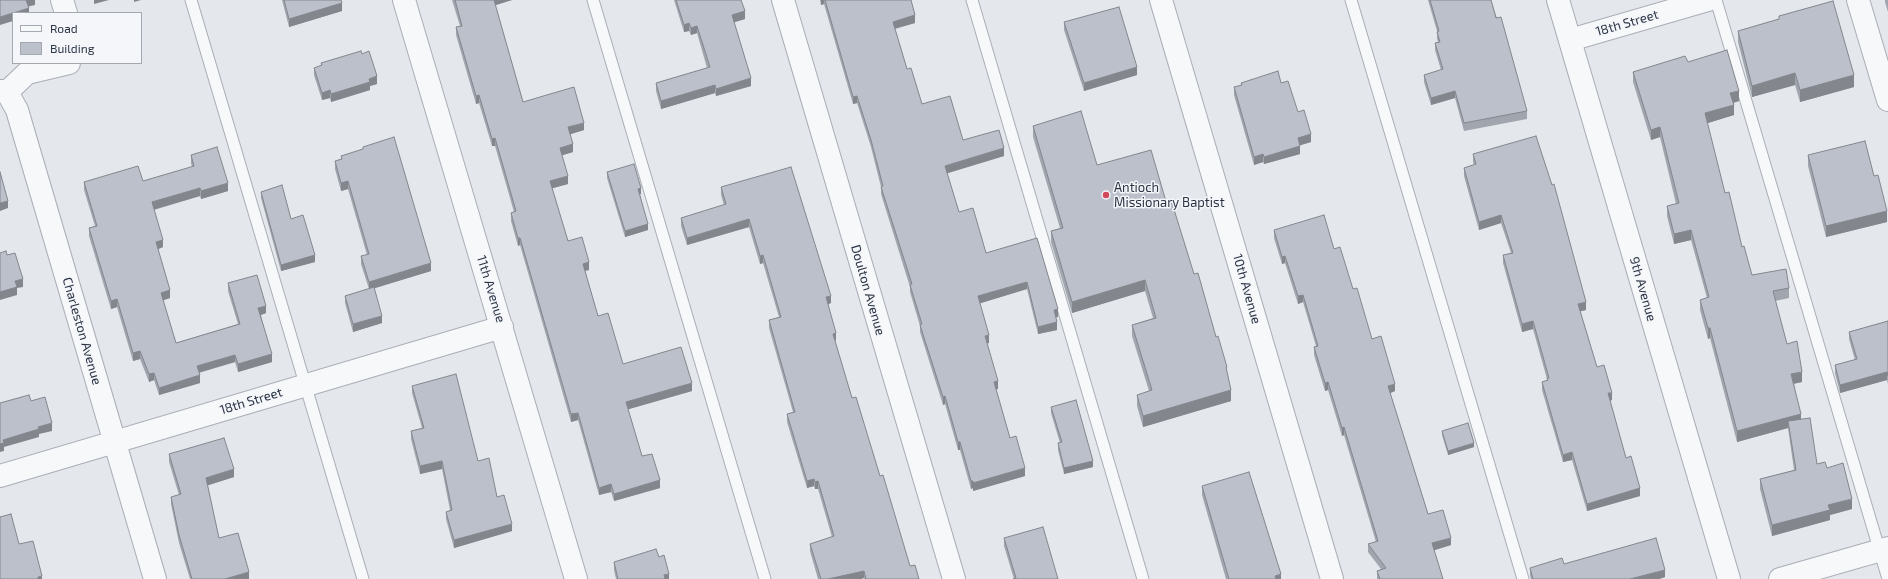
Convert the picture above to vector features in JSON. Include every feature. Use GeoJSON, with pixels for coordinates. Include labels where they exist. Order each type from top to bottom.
{"type":"FeatureCollection","features":[{"type":"Feature","properties":{"kind":"street"},"geometry":{"type":"LineString","coordinates":[[62,0],[66,12]]}},
{"type":"Feature","properties":{"kind":"street","name":"11th Avenue"},"geometry":{"type":"LineString","coordinates":[[404,0],[576,579]]}},
{"type":"Feature","properties":{"kind":"street","name":"Doulton Avenue"},"geometry":{"type":"LineString","coordinates":[[783,0],[954,579]]}},
{"type":"Feature","properties":{"kind":"street","name":"10th Avenue"},"geometry":{"type":"LineString","coordinates":[[1161,0],[1332,579]]}},
{"type":"Feature","properties":{"kind":"street","name":"9th Avenue"},"geometry":{"type":"LineString","coordinates":[[1558,0],[1729,579]]}},
{"type":"Feature","properties":{"kind":"street","name":"18th Street"},"geometry":{"type":"LineString","coordinates":[[1570,40],[1708,0]]}},
{"type":"Feature","properties":{"kind":"street"},"geometry":{"type":"LineString","coordinates":[[1858,0],[1888,100]]}},
{"type":"Feature","properties":{"kind":"street"},"geometry":{"type":"LineString","coordinates":[[3,91],[27,73],[65,64]]}},
{"type":"Feature","properties":{"kind":"street","name":"Charleston Avenue"},"geometry":{"type":"LineString","coordinates":[[3,91],[17,110],[29,148],[155,579]]}},
{"type":"Feature","properties":{"kind":"street","name":"18th Street"},"geometry":{"type":"LineString","coordinates":[[0,476],[502,327]]}},
{"type":"Feature","properties":{"kind":"street"},"geometry":{"type":"LineString","coordinates":[[1780,579],[1884,549]]}},
{"type":"Feature","properties":{"kind":"lane"},"geometry":{"type":"LineString","coordinates":[[191,0],[363,579]]}},
{"type":"Feature","properties":{"kind":"lane"},"geometry":{"type":"LineString","coordinates":[[593,0],[765,579]]}},
{"type":"Feature","properties":{"kind":"lane"},"geometry":{"type":"LineString","coordinates":[[972,0],[1143,579]]}},
{"type":"Feature","properties":{"kind":"lane"},"geometry":{"type":"LineString","coordinates":[[1351,0],[1522,579]]}},
{"type":"Feature","properties":{"kind":"lane"},"geometry":{"type":"LineString","coordinates":[[1716,0],[1884,549],[1888,579]]}},
{"type":"Feature","properties":{"kind":"building"},"geometry":{"type":"Polygon","coordinates":[[[0,0],[26,0],[29,8],[12,12],[0,17],[0,0]]]}},
{"type":"Feature","properties":{"kind":"building"},"geometry":{"type":"Polygon","coordinates":[[[284,0],[341,0],[342,3],[289,19],[284,0]]]}},
{"type":"Feature","properties":{"kind":"building"},"geometry":{"type":"Polygon","coordinates":[[[455,0],[494,0],[523,102],[574,87],[584,123],[568,127],[573,144],[560,148],[568,176],[550,181],[568,241],[582,237],[589,262],[583,264],[598,316],[608,313],[623,364],[681,347],[692,383],[626,402],[642,456],[652,454],[660,480],[614,494],[611,484],[599,488],[578,413],[571,414],[520,238],[518,238],[511,213],[516,211],[495,138],[492,139],[479,95],[476,96],[456,27],[462,26],[455,0]]]}},
{"type":"Feature","properties":{"kind":"building"},"geometry":{"type":"Polygon","coordinates":[[[676,0],[741,0],[745,11],[732,15],[751,78],[716,89],[715,85],[661,101],[656,83],[710,67],[697,26],[691,28],[689,23],[684,25],[676,0]]]}},
{"type":"Feature","properties":{"kind":"building"},"geometry":{"type":"Polygon","coordinates":[[[825,0],[911,0],[915,15],[893,22],[907,69],[911,68],[922,104],[950,96],[963,140],[999,130],[1004,148],[945,166],[959,212],[973,208],[986,253],[1037,238],[1058,309],[1054,310],[1057,322],[1038,327],[1027,282],[978,296],[989,335],[985,336],[998,381],[994,382],[1010,438],[1016,436],[1025,468],[973,483],[973,481],[971,481],[945,396],[943,397],[920,325],[922,324],[910,285],[912,284],[881,187],[883,186],[871,140],[857,96],[853,97],[825,0]]]}},
{"type":"Feature","properties":{"kind":"building"},"geometry":{"type":"Polygon","coordinates":[[[1430,0],[1491,0],[1496,18],[1501,17],[1527,111],[1464,123],[1455,91],[1431,98],[1424,75],[1443,69],[1435,43],[1440,42],[1437,32],[1439,31],[1430,0]]]}},
{"type":"Feature","properties":{"kind":"building"},"geometry":{"type":"Polygon","coordinates":[[[1833,1],[1854,75],[1800,90],[1795,73],[1752,86],[1738,31],[1779,19],[1779,16],[1833,1]]]}},
{"type":"Feature","properties":{"kind":"building"},"geometry":{"type":"Polygon","coordinates":[[[1119,7],[1137,67],[1084,83],[1064,22],[1119,7]]]}},
{"type":"Feature","properties":{"kind":"building"},"geometry":{"type":"Polygon","coordinates":[[[1727,50],[1739,91],[1730,93],[1734,105],[1705,113],[1725,193],[1729,192],[1742,247],[1744,246],[1752,275],[1786,269],[1789,288],[1773,291],[1787,344],[1797,341],[1802,372],[1791,374],[1801,414],[1737,431],[1710,328],[1708,328],[1700,300],[1709,297],[1691,230],[1674,234],[1667,206],[1679,203],[1660,127],[1651,130],[1633,72],[1685,56],[1688,62],[1727,50]]]}},
{"type":"Feature","properties":{"kind":"building"},"geometry":{"type":"Polygon","coordinates":[[[361,51],[362,54],[369,51],[377,76],[369,79],[370,82],[331,94],[330,90],[322,93],[314,68],[322,65],[321,63],[361,51]]]}},
{"type":"Feature","properties":{"kind":"building"},"geometry":{"type":"Polygon","coordinates":[[[1278,71],[1281,83],[1288,81],[1298,112],[1304,110],[1311,134],[1298,138],[1300,146],[1264,157],[1263,154],[1254,157],[1234,87],[1242,85],[1241,83],[1278,71]]]}},
{"type":"Feature","properties":{"kind":"building"},"geometry":{"type":"Polygon","coordinates":[[[1081,111],[1097,165],[1151,150],[1167,205],[1172,203],[1194,274],[1198,273],[1216,337],[1218,336],[1227,367],[1231,390],[1143,416],[1137,395],[1152,390],[1132,325],[1156,318],[1145,280],[1072,302],[1051,231],[1063,228],[1033,126],[1081,111]]]}},
{"type":"Feature","properties":{"kind":"building"},"geometry":{"type":"Polygon","coordinates":[[[1536,136],[1552,185],[1554,184],[1586,302],[1578,304],[1597,367],[1604,365],[1612,393],[1608,393],[1626,458],[1631,456],[1640,488],[1587,504],[1572,452],[1563,455],[1542,382],[1548,380],[1547,378],[1549,378],[1533,321],[1522,324],[1503,255],[1513,253],[1501,215],[1479,222],[1464,168],[1476,164],[1473,154],[1536,136]]]}},
{"type":"Feature","properties":{"kind":"building"},"geometry":{"type":"Polygon","coordinates":[[[394,137],[431,263],[369,282],[361,256],[369,254],[348,181],[341,183],[335,161],[342,159],[341,156],[363,149],[363,147],[394,137]]]}},
{"type":"Feature","properties":{"kind":"building"},"geometry":{"type":"Polygon","coordinates":[[[1865,141],[1874,176],[1878,175],[1887,211],[1826,226],[1808,155],[1865,141]]]}},
{"type":"Feature","properties":{"kind":"building"},"geometry":{"type":"Polygon","coordinates":[[[217,147],[228,183],[201,191],[200,188],[152,202],[163,240],[156,242],[170,290],[161,293],[176,343],[240,324],[228,283],[257,275],[266,306],[258,308],[272,354],[238,364],[235,355],[197,366],[200,375],[159,388],[154,373],[149,374],[140,351],[133,353],[117,299],[111,301],[89,228],[97,226],[84,182],[138,166],[143,181],[194,166],[191,155],[217,147]]]}},
{"type":"Feature","properties":{"kind":"building"},"geometry":{"type":"Polygon","coordinates":[[[634,164],[641,188],[638,189],[648,224],[625,231],[607,172],[634,164]]]}},
{"type":"Feature","properties":{"kind":"building"},"geometry":{"type":"Polygon","coordinates":[[[791,167],[831,296],[826,297],[836,333],[833,334],[852,398],[856,397],[880,476],[883,475],[910,566],[915,565],[919,579],[866,579],[864,571],[828,579],[821,579],[810,544],[834,536],[818,481],[815,482],[814,479],[807,481],[787,414],[795,412],[769,320],[781,317],[763,255],[760,256],[749,219],[687,238],[681,218],[726,204],[721,187],[791,167]]]}},
{"type":"Feature","properties":{"kind":"building"},"geometry":{"type":"Polygon","coordinates":[[[0,172],[8,201],[0,203],[0,172]]]}},
{"type":"Feature","properties":{"kind":"building"},"geometry":{"type":"Polygon","coordinates":[[[282,185],[291,219],[303,215],[315,255],[281,265],[261,192],[282,185]]]}},
{"type":"Feature","properties":{"kind":"building"},"geometry":{"type":"Polygon","coordinates":[[[1324,215],[1334,249],[1340,247],[1353,289],[1357,288],[1372,339],[1381,336],[1395,384],[1388,386],[1428,514],[1443,510],[1451,538],[1432,543],[1443,579],[1380,579],[1377,571],[1386,568],[1368,544],[1378,541],[1344,427],[1342,428],[1328,382],[1325,383],[1314,347],[1318,346],[1303,295],[1298,296],[1285,256],[1282,257],[1274,230],[1324,215]]]}},
{"type":"Feature","properties":{"kind":"building"},"geometry":{"type":"Polygon","coordinates":[[[6,251],[7,255],[15,253],[23,279],[15,281],[17,287],[0,292],[0,253],[6,251]]]}},
{"type":"Feature","properties":{"kind":"building"},"geometry":{"type":"Polygon","coordinates":[[[374,287],[382,316],[353,324],[345,296],[374,287]]]}},
{"type":"Feature","properties":{"kind":"building"},"geometry":{"type":"Polygon","coordinates":[[[1888,321],[1888,376],[1887,372],[1840,385],[1835,365],[1857,359],[1849,332],[1888,321]]]}},
{"type":"Feature","properties":{"kind":"building"},"geometry":{"type":"Polygon","coordinates":[[[456,374],[478,461],[489,458],[497,497],[504,495],[512,524],[454,540],[446,512],[452,510],[442,461],[420,466],[411,431],[424,428],[412,386],[456,374]]]}},
{"type":"Feature","properties":{"kind":"building"},"geometry":{"type":"Polygon","coordinates":[[[29,395],[31,401],[45,397],[52,423],[38,427],[39,429],[3,440],[4,443],[0,444],[0,403],[29,395]]]}},
{"type":"Feature","properties":{"kind":"building"},"geometry":{"type":"Polygon","coordinates":[[[1076,400],[1093,461],[1064,468],[1058,443],[1062,442],[1051,407],[1076,400]]]}},
{"type":"Feature","properties":{"kind":"building"},"geometry":{"type":"Polygon","coordinates":[[[1810,418],[1817,464],[1825,462],[1827,468],[1843,463],[1852,499],[1828,505],[1830,510],[1772,525],[1760,479],[1796,470],[1788,421],[1810,418]]]}},
{"type":"Feature","properties":{"kind":"building"},"geometry":{"type":"Polygon","coordinates":[[[1468,423],[1474,443],[1448,451],[1442,431],[1468,423]]]}},
{"type":"Feature","properties":{"kind":"building"},"geometry":{"type":"Polygon","coordinates":[[[224,438],[234,469],[206,478],[219,538],[238,533],[249,572],[225,579],[192,579],[179,535],[171,497],[181,494],[169,454],[224,438]]]}},
{"type":"Feature","properties":{"kind":"building"},"geometry":{"type":"Polygon","coordinates":[[[1249,472],[1281,574],[1275,576],[1276,579],[1229,579],[1202,486],[1249,472]]]}},
{"type":"Feature","properties":{"kind":"building"},"geometry":{"type":"Polygon","coordinates":[[[11,514],[19,544],[33,541],[42,576],[38,577],[38,579],[0,579],[0,517],[11,514]]]}},
{"type":"Feature","properties":{"kind":"building"},"geometry":{"type":"Polygon","coordinates":[[[1043,527],[1058,579],[1013,579],[1016,578],[1004,538],[1043,527]]]}},
{"type":"Feature","properties":{"kind":"building"},"geometry":{"type":"Polygon","coordinates":[[[1656,538],[1665,570],[1630,579],[1533,579],[1530,568],[1562,558],[1564,564],[1656,538]]]}},
{"type":"Feature","properties":{"kind":"building"},"geometry":{"type":"Polygon","coordinates":[[[656,549],[659,557],[664,555],[669,574],[664,575],[665,579],[618,579],[614,562],[656,549]]]}},
{"type":"Feature","properties":{"kind":"place","name":"Antioch Missionary Baptist"},"geometry":{"type":"Point","coordinates":[1106,195]}}]}
